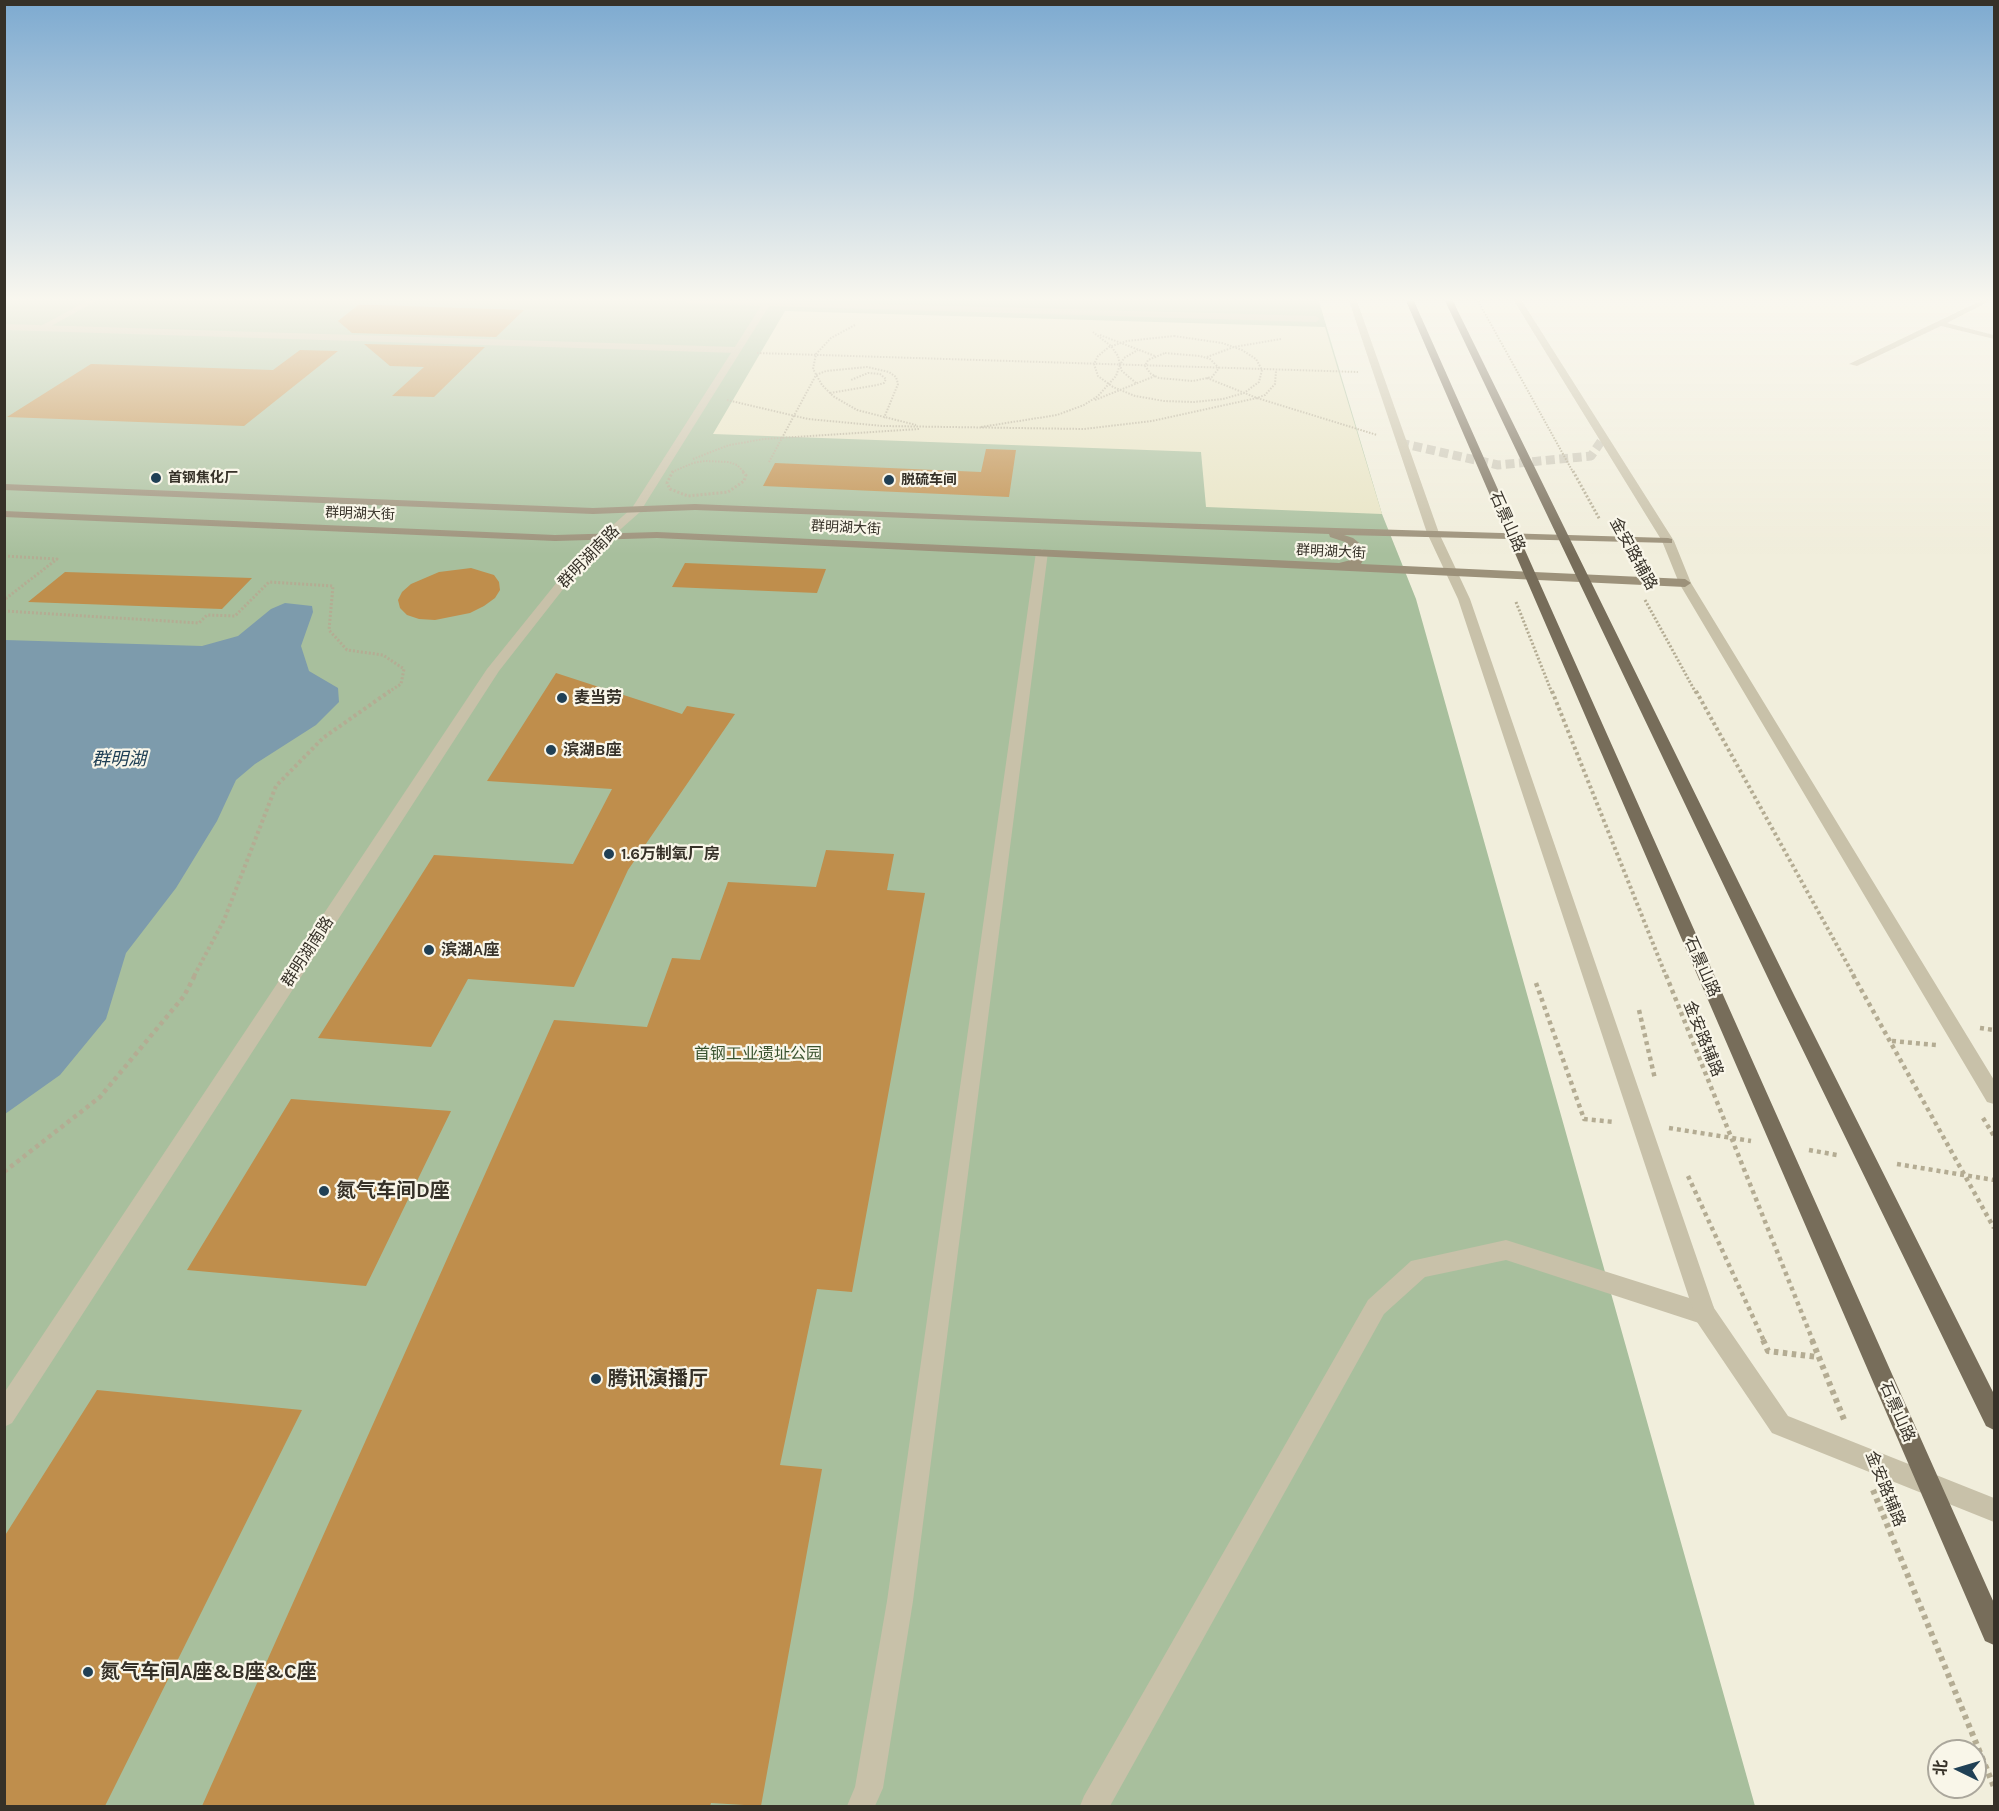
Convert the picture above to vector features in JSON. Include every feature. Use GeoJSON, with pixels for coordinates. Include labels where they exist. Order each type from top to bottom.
{"type":"FeatureCollection","features":[{"type":"Feature","properties":{"kind":"main road","name":"石景山路"},"geometry":{"type":"LineString","coordinates":[[1447,386],[1995,1632]]}},
{"type":"Feature","properties":{"kind":"main road"},"geometry":{"type":"LineString","coordinates":[[1490,386],[1786,997],[1995,1418]]}},
{"type":"Feature","properties":{"kind":"main road","name":"群明湖大街"},"geometry":{"type":"LineString","coordinates":[[4,487],[461,506],[636,510],[695,507],[1103,524],[1668,541]]}},
{"type":"Feature","properties":{"kind":"main road","name":"群明湖大街"},"geometry":{"type":"LineString","coordinates":[[4,514],[555,538],[657,535],[1685,583]]}},
{"type":"Feature","properties":{"kind":"main road"},"geometry":{"type":"LineString","coordinates":[[1320,530],[1349,540],[1362,550],[1356,562],[1332,568]]}},
{"type":"Feature","properties":{"kind":"street","name":"群明湖南路"},"geometry":{"type":"LineString","coordinates":[[4,1415],[494,669],[582,558],[636,510],[714,386]]}},
{"type":"Feature","properties":{"kind":"street"},"geometry":{"type":"LineString","coordinates":[[1381,386],[1433,533],[1467,610],[1705,1314],[1779,1425],[1995,1509]]}},
{"type":"Feature","properties":{"kind":"street"},"geometry":{"type":"LineString","coordinates":[[1571,386],[1668,541],[1685,583],[1995,1096]]}},
{"type":"Feature","properties":{"kind":"street"},"geometry":{"type":"LineString","coordinates":[[861,1806],[869,1788],[900,1601],[1042,552]]}},
{"type":"Feature","properties":{"kind":"street"},"geometry":{"type":"LineString","coordinates":[[1094,1806],[1376,1307],[1419,1268],[1506,1250],[1705,1314]]}},
{"type":"Feature","properties":{"kind":"path"},"geometry":{"type":"LineString","coordinates":[[769,462],[810,386]]}},
{"type":"Feature","properties":{"kind":"path"},"geometry":{"type":"LineString","coordinates":[[824,386],[830,393],[857,410],[884,418],[937,428]]}},
{"type":"Feature","properties":{"kind":"path"},"geometry":{"type":"LineString","coordinates":[[830,393],[874,386]]}},
{"type":"Feature","properties":{"kind":"path"},"geometry":{"type":"LineString","coordinates":[[884,418],[897,386]]}},
{"type":"Feature","properties":{"kind":"path"},"geometry":{"type":"LineString","coordinates":[[1084,405],[1108,386]]}},
{"type":"Feature","properties":{"kind":"path"},"geometry":{"type":"LineString","coordinates":[[1110,386],[1136,396],[1164,401],[1194,402],[1223,399],[1244,393],[1254,386]]}},
{"type":"Feature","properties":{"kind":"path"},"geometry":{"type":"LineString","coordinates":[[958,428],[1012,423],[1058,415],[1131,386]]}},
{"type":"Feature","properties":{"kind":"path"},"geometry":{"type":"LineString","coordinates":[[1226,386],[1257,398],[1400,443]]}},
{"type":"Feature","properties":{"kind":"path"},"geometry":{"type":"LineString","coordinates":[[709,393],[730,401],[794,416],[883,426],[1084,429],[1152,421],[1257,398],[1265,395],[1274,386]]}},
{"type":"Feature","properties":{"kind":"path","name":"金安路辅路"},"geometry":{"type":"LineString","coordinates":[[1525,386],[1606,530]]}},
{"type":"Feature","properties":{"kind":"path"},"geometry":{"type":"LineString","coordinates":[[674,471],[693,463],[717,461],[737,465],[746,475],[737,487],[728,492],[701,497],[677,493],[670,489],[667,483],[674,471],[700,455],[729,445],[783,437],[937,428]]}},
{"type":"Feature","properties":{"kind":"path"},"geometry":{"type":"LineString","coordinates":[[4,556],[57,559],[4,600]]}},
{"type":"Feature","properties":{"kind":"path"},"geometry":{"type":"LineString","coordinates":[[4,611],[199,622],[207,615],[235,616],[269,582],[333,586],[329,630],[347,650],[383,655],[404,669],[401,684],[366,706],[323,738],[276,786],[224,920],[184,996],[100,1097],[4,1172]]}},
{"type":"Feature","properties":{"kind":"path","name":"金安路辅路"},"geometry":{"type":"LineString","coordinates":[[1641,593],[1995,1228]]}},
{"type":"Feature","properties":{"kind":"path","name":"金安路辅路"},"geometry":{"type":"LineString","coordinates":[[1512,594],[1849,1434]]}},
{"type":"Feature","properties":{"kind":"path"},"geometry":{"type":"LineString","coordinates":[[1536,983],[1584,1119],[1619,1123]]}},
{"type":"Feature","properties":{"kind":"path"},"geometry":{"type":"LineString","coordinates":[[1639,1010],[1656,1084]]}},
{"type":"Feature","properties":{"kind":"path"},"geometry":{"type":"LineString","coordinates":[[1671,1138],[1666,1127],[1760,1142]]}},
{"type":"Feature","properties":{"kind":"path"},"geometry":{"type":"LineString","coordinates":[[1807,1150],[1842,1155]]}},
{"type":"Feature","properties":{"kind":"path"},"geometry":{"type":"LineString","coordinates":[[1889,1163],[1995,1180]]}},
{"type":"Feature","properties":{"kind":"path"},"geometry":{"type":"LineString","coordinates":[[1685,1170],[1768,1351],[1818,1357]]}},
{"type":"Feature","properties":{"kind":"path","name":"金安路辅路"},"geometry":{"type":"LineString","coordinates":[[1872,1489],[1995,1787]]}},
{"type":"Feature","properties":{"kind":"green space","name":"首钢工业遗址公园"},"geometry":{"type":"Polygon","coordinates":[[[5,386],[1344,386],[1382,514],[1416,599],[1755,1806],[5,1806],[5,386]]]}},
{"type":"Feature","properties":{"kind":"shaded area"},"geometry":{"type":"Polygon","coordinates":[[[741,386],[1343,386],[1382,514],[1206,507],[1201,452],[713,434],[741,386]]]}},
{"type":"Feature","properties":{"kind":"water","name":"群明湖"},"geometry":{"type":"Polygon","coordinates":[[[285,603],[312,606],[313,612],[301,646],[309,671],[338,688],[339,702],[316,725],[255,764],[236,780],[217,821],[176,888],[126,953],[106,1019],[60,1075],[5,1114],[5,640],[202,646],[238,636],[271,609],[285,603]]]}},
{"type":"Feature","properties":{"kind":"building"},"geometry":{"type":"Polygon","coordinates":[[[57,386],[295,386],[244,426],[7,417],[57,386]]]}},
{"type":"Feature","properties":{"kind":"building"},"geometry":{"type":"Polygon","coordinates":[[[404,386],[446,386],[434,397],[392,396],[404,386]]]}},
{"type":"Feature","properties":{"kind":"building","name":"脱硫车间"},"geometry":{"type":"Polygon","coordinates":[[[986,449],[1016,450],[1009,497],[763,486],[775,463],[981,472],[986,449]]]}},
{"type":"Feature","properties":{"kind":"building"},"geometry":{"type":"Polygon","coordinates":[[[685,563],[826,569],[817,593],[672,587],[685,563]]]}},
{"type":"Feature","properties":{"kind":"building"},"geometry":{"type":"Polygon","coordinates":[[[471,568],[494,575],[499,582],[500,590],[495,598],[484,606],[470,613],[435,620],[419,619],[407,615],[400,608],[398,600],[402,592],[411,584],[439,572],[471,568]]]}},
{"type":"Feature","properties":{"kind":"building"},"geometry":{"type":"Polygon","coordinates":[[[65,572],[252,578],[222,609],[28,602],[65,572]]]}},
{"type":"Feature","properties":{"kind":"building"},"geometry":{"type":"Polygon","coordinates":[[[556,673],[682,714],[687,706],[735,714],[628,870],[574,987],[468,979],[431,1047],[318,1038],[434,855],[573,864],[612,789],[487,781],[556,673]]]}},
{"type":"Feature","properties":{"kind":"building","name":"腾讯演播厅"},"geometry":{"type":"Polygon","coordinates":[[[826,850],[894,854],[887,890],[925,893],[852,1292],[817,1289],[780,1465],[822,1469],[761,1806],[711,1803],[710,1806],[202,1806],[554,1020],[647,1027],[672,958],[700,960],[728,882],[816,887],[826,850]]]}},
{"type":"Feature","properties":{"kind":"building","name":"氮气车间D座"},"geometry":{"type":"Polygon","coordinates":[[[291,1099],[451,1111],[366,1286],[187,1270],[291,1099]]]}},
{"type":"Feature","properties":{"kind":"building","name":"氮气车间A座&B座&C座"},"geometry":{"type":"Polygon","coordinates":[[[97,1390],[302,1410],[105,1806],[4,1806],[4,1537],[97,1390]]]}},
{"type":"Feature","properties":{"kind":"tunnel"},"geometry":{"type":"LineString","coordinates":[[1400,443],[1498,465],[1591,456],[1604,437]]}},
{"type":"Feature","properties":{"kind":"place","name":"首钢焦化厂"},"geometry":{"type":"Point","coordinates":[156,478]}},
{"type":"Feature","properties":{"kind":"place","name":"脱硫车间"},"geometry":{"type":"Point","coordinates":[889,480]}},
{"type":"Feature","properties":{"kind":"place","name":"麦当劳"},"geometry":{"type":"Point","coordinates":[562,698]}},
{"type":"Feature","properties":{"kind":"place","name":"滨湖B座"},"geometry":{"type":"Point","coordinates":[551,750]}},
{"type":"Feature","properties":{"kind":"place","name":"1.6万制氧厂房"},"geometry":{"type":"Point","coordinates":[609,854]}},
{"type":"Feature","properties":{"kind":"place","name":"滨湖A座"},"geometry":{"type":"Point","coordinates":[429,950]}},
{"type":"Feature","properties":{"kind":"place","name":"氮气车间D座"},"geometry":{"type":"Point","coordinates":[324,1191]}},
{"type":"Feature","properties":{"kind":"place","name":"腾讯演播厅"},"geometry":{"type":"Point","coordinates":[596,1379]}},
{"type":"Feature","properties":{"kind":"place","name":"氮气车间A座&B座&C座"},"geometry":{"type":"Point","coordinates":[88,1672]}}]}
